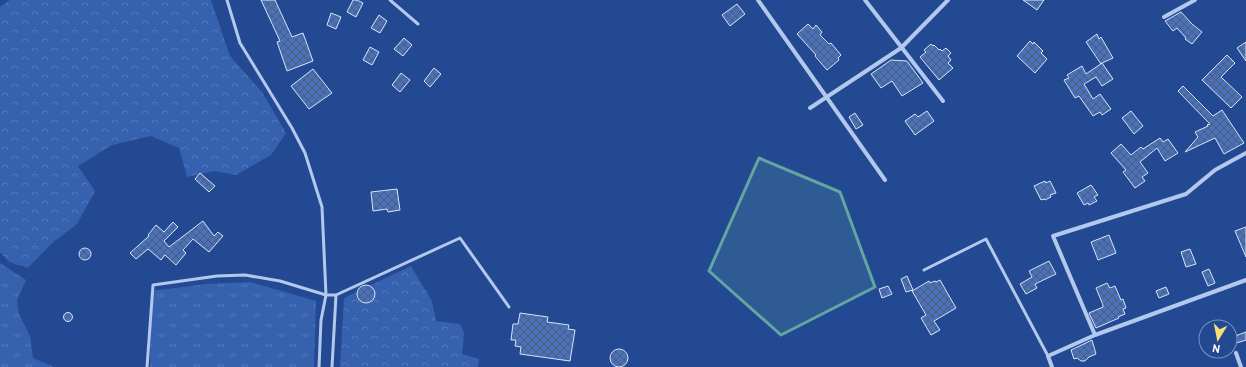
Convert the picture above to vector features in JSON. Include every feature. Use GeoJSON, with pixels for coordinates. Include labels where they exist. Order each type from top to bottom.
{"type":"FeatureCollection","features":[{"type":"Feature","properties":{"kind":"street"},"geometry":{"type":"LineString","coordinates":[[758,0],[885,180]]}},
{"type":"Feature","properties":{"kind":"street"},"geometry":{"type":"LineString","coordinates":[[865,0],[901,48],[944,101]]}},
{"type":"Feature","properties":{"kind":"street"},"geometry":{"type":"LineString","coordinates":[[810,108],[901,48],[948,0]]}},
{"type":"Feature","properties":{"kind":"street"},"geometry":{"type":"LineString","coordinates":[[1164,16],[1195,0]]}},
{"type":"Feature","properties":{"kind":"street"},"geometry":{"type":"LineString","coordinates":[[1095,335],[1053,236],[1186,194],[1215,170],[1246,153]]}},
{"type":"Feature","properties":{"kind":"street"},"geometry":{"type":"LineString","coordinates":[[1052,367],[1048,356],[1095,335],[1246,280]]}},
{"type":"Feature","properties":{"kind":"lane"},"geometry":{"type":"LineString","coordinates":[[227,0],[240,43],[292,128],[305,153],[322,207],[326,295],[321,320],[319,367]]}},
{"type":"Feature","properties":{"kind":"lane"},"geometry":{"type":"LineString","coordinates":[[390,0],[418,24]]}},
{"type":"Feature","properties":{"kind":"lane"},"geometry":{"type":"LineString","coordinates":[[147,367],[153,285],[217,276],[245,275],[280,281],[326,295],[336,295],[460,238],[509,307]]}},
{"type":"Feature","properties":{"kind":"lane"},"geometry":{"type":"LineString","coordinates":[[924,270],[986,239],[1048,356]]}},
{"type":"Feature","properties":{"kind":"lane"},"geometry":{"type":"LineString","coordinates":[[332,367],[336,295]]}},
{"type":"Feature","properties":{"kind":"highlighted area"},"geometry":{"type":"Polygon","coordinates":[[[759,158],[840,192],[875,287],[781,335],[709,271],[759,158]]]}},
{"type":"Feature","properties":{"kind":"green space"},"geometry":{"type":"Polygon","coordinates":[[[10,0],[211,0],[230,56],[262,92],[286,133],[271,155],[236,175],[214,171],[187,177],[179,148],[151,136],[112,145],[78,166],[95,191],[77,224],[52,243],[28,268],[9,262],[0,252],[0,7],[10,0]]]}},
{"type":"Feature","properties":{"kind":"green space"},"geometry":{"type":"Polygon","coordinates":[[[0,263],[26,280],[17,300],[19,314],[30,336],[33,358],[54,367],[0,367],[0,263]]]}},
{"type":"Feature","properties":{"kind":"green space"},"geometry":{"type":"Polygon","coordinates":[[[411,266],[432,301],[436,321],[460,324],[464,333],[462,354],[479,359],[478,367],[340,367],[344,298],[411,266]]]}},
{"type":"Feature","properties":{"kind":"green space"},"geometry":{"type":"Polygon","coordinates":[[[251,282],[316,301],[314,367],[150,367],[151,291],[206,284],[251,282]]]}},
{"type":"Feature","properties":{"kind":"building"},"geometry":{"type":"Polygon","coordinates":[[[261,0],[275,0],[292,37],[303,33],[313,61],[287,71],[277,42],[280,41],[261,0]]]}},
{"type":"Feature","properties":{"kind":"building"},"geometry":{"type":"Polygon","coordinates":[[[353,0],[363,3],[356,17],[347,12],[353,0]]]}},
{"type":"Feature","properties":{"kind":"building"},"geometry":{"type":"Polygon","coordinates":[[[1023,0],[1044,0],[1037,10],[1023,0]]]}},
{"type":"Feature","properties":{"kind":"building"},"geometry":{"type":"Polygon","coordinates":[[[737,4],[745,14],[730,26],[722,15],[737,4]]]}},
{"type":"Feature","properties":{"kind":"building"},"geometry":{"type":"Polygon","coordinates":[[[1181,12],[1202,32],[1192,44],[1185,39],[1186,38],[1177,28],[1173,31],[1165,21],[1181,12]]]}},
{"type":"Feature","properties":{"kind":"building"},"geometry":{"type":"Polygon","coordinates":[[[331,13],[341,17],[336,29],[327,25],[331,13]]]}},
{"type":"Feature","properties":{"kind":"building"},"geometry":{"type":"Polygon","coordinates":[[[379,15],[387,21],[380,33],[371,28],[379,15]]]}},
{"type":"Feature","properties":{"kind":"building"},"geometry":{"type":"Polygon","coordinates":[[[808,24],[813,29],[816,25],[822,32],[820,35],[829,44],[831,43],[841,55],[838,58],[839,60],[827,70],[797,34],[808,24]]]}},
{"type":"Feature","properties":{"kind":"building"},"geometry":{"type":"Polygon","coordinates":[[[1097,34],[1099,39],[1101,37],[1113,58],[1102,63],[1113,79],[1102,86],[1096,77],[1084,84],[1093,99],[1100,94],[1111,109],[1102,115],[1100,112],[1093,116],[1079,96],[1075,98],[1064,80],[1069,78],[1067,75],[1082,66],[1086,74],[1101,64],[1086,42],[1097,34]]]}},
{"type":"Feature","properties":{"kind":"building"},"geometry":{"type":"Polygon","coordinates":[[[404,38],[412,45],[403,56],[394,49],[404,38]]]}},
{"type":"Feature","properties":{"kind":"building"},"geometry":{"type":"Polygon","coordinates":[[[1030,41],[1033,44],[1034,42],[1043,51],[1041,53],[1047,59],[1035,73],[1017,56],[1030,41]]]}},
{"type":"Feature","properties":{"kind":"building"},"geometry":{"type":"Polygon","coordinates":[[[1246,42],[1246,61],[1237,48],[1246,42]]]}},
{"type":"Feature","properties":{"kind":"building"},"geometry":{"type":"Polygon","coordinates":[[[931,44],[942,51],[946,48],[951,53],[948,56],[951,60],[948,63],[953,68],[939,80],[920,57],[926,52],[924,50],[931,44]]]}},
{"type":"Feature","properties":{"kind":"building"},"geometry":{"type":"Polygon","coordinates":[[[370,47],[379,52],[372,65],[363,60],[370,47]]]}},
{"type":"Feature","properties":{"kind":"building"},"geometry":{"type":"Polygon","coordinates":[[[1227,55],[1235,63],[1221,77],[1242,97],[1231,108],[1202,80],[1227,55]]]}},
{"type":"Feature","properties":{"kind":"building"},"geometry":{"type":"Polygon","coordinates":[[[891,60],[907,61],[923,83],[902,96],[892,81],[881,88],[871,74],[891,60]]]}},
{"type":"Feature","properties":{"kind":"building"},"geometry":{"type":"Polygon","coordinates":[[[434,68],[441,74],[430,87],[424,81],[434,68]]]}},
{"type":"Feature","properties":{"kind":"building"},"geometry":{"type":"Polygon","coordinates":[[[313,69],[332,93],[309,109],[291,86],[313,69]]]}},
{"type":"Feature","properties":{"kind":"building"},"geometry":{"type":"Polygon","coordinates":[[[401,73],[410,80],[400,92],[392,85],[401,73]]]}},
{"type":"Feature","properties":{"kind":"building"},"geometry":{"type":"Polygon","coordinates":[[[1183,86],[1213,116],[1222,110],[1244,143],[1224,154],[1215,138],[1185,152],[1198,137],[1195,132],[1210,124],[1178,91],[1183,86]]]}},
{"type":"Feature","properties":{"kind":"building"},"geometry":{"type":"Polygon","coordinates":[[[927,111],[934,121],[915,135],[905,121],[915,114],[918,117],[927,111]]]}},
{"type":"Feature","properties":{"kind":"building"},"geometry":{"type":"Polygon","coordinates":[[[1131,111],[1143,126],[1134,134],[1122,118],[1131,111]]]}},
{"type":"Feature","properties":{"kind":"building"},"geometry":{"type":"Polygon","coordinates":[[[855,113],[863,125],[856,129],[849,117],[855,113]]]}},
{"type":"Feature","properties":{"kind":"building"},"geometry":{"type":"Polygon","coordinates":[[[1160,138],[1163,142],[1168,139],[1178,153],[1165,161],[1157,148],[1140,162],[1148,173],[1142,177],[1145,181],[1135,188],[1123,172],[1126,170],[1111,153],[1121,144],[1131,155],[1141,147],[1143,149],[1160,138]]]}},
{"type":"Feature","properties":{"kind":"building"},"geometry":{"type":"Polygon","coordinates":[[[200,173],[215,186],[209,192],[195,179],[200,173]]]}},
{"type":"Feature","properties":{"kind":"building"},"geometry":{"type":"Polygon","coordinates":[[[1045,181],[1046,183],[1050,181],[1056,193],[1050,195],[1051,197],[1045,200],[1041,200],[1034,186],[1045,181]]]}},
{"type":"Feature","properties":{"kind":"building"},"geometry":{"type":"Polygon","coordinates":[[[1091,185],[1098,195],[1094,197],[1097,201],[1089,205],[1088,203],[1084,205],[1077,193],[1091,185]]]}},
{"type":"Feature","properties":{"kind":"building"},"geometry":{"type":"Polygon","coordinates":[[[397,189],[400,210],[388,212],[387,209],[373,211],[371,192],[397,189]]]}},
{"type":"Feature","properties":{"kind":"building"},"geometry":{"type":"Polygon","coordinates":[[[203,221],[214,236],[218,232],[223,236],[209,252],[193,239],[183,250],[186,253],[176,265],[165,255],[161,260],[148,249],[136,259],[130,253],[149,236],[148,235],[156,225],[164,232],[173,222],[178,227],[164,241],[169,247],[203,221]]]}},
{"type":"Feature","properties":{"kind":"building"},"geometry":{"type":"Polygon","coordinates":[[[1246,227],[1246,257],[1235,231],[1246,227]]]}},
{"type":"Feature","properties":{"kind":"building"},"geometry":{"type":"Polygon","coordinates":[[[1109,235],[1116,253],[1098,260],[1091,242],[1109,235]]]}},
{"type":"Feature","properties":{"kind":"building"},"geometry":{"type":"Polygon","coordinates":[[[85,248],[89,250],[91,254],[89,258],[85,260],[81,258],[79,254],[81,250],[85,248]]]}},
{"type":"Feature","properties":{"kind":"building"},"geometry":{"type":"Polygon","coordinates":[[[1190,249],[1196,264],[1186,267],[1181,252],[1190,249]]]}},
{"type":"Feature","properties":{"kind":"building"},"geometry":{"type":"Polygon","coordinates":[[[1049,261],[1056,274],[1035,284],[1037,288],[1026,294],[1020,284],[1032,277],[1029,271],[1049,261]]]}},
{"type":"Feature","properties":{"kind":"building"},"geometry":{"type":"Polygon","coordinates":[[[1209,269],[1215,283],[1208,286],[1202,272],[1209,269]]]}},
{"type":"Feature","properties":{"kind":"building"},"geometry":{"type":"Polygon","coordinates":[[[907,276],[913,290],[906,292],[901,279],[907,276]]]}},
{"type":"Feature","properties":{"kind":"building"},"geometry":{"type":"Polygon","coordinates":[[[940,280],[956,308],[934,321],[940,330],[931,335],[921,318],[926,315],[912,291],[929,281],[930,283],[940,280]]]}},
{"type":"Feature","properties":{"kind":"building"},"geometry":{"type":"Polygon","coordinates":[[[1107,283],[1110,288],[1115,286],[1121,300],[1123,299],[1126,308],[1123,309],[1125,314],[1096,328],[1089,313],[1103,307],[1096,288],[1107,283]]]}},
{"type":"Feature","properties":{"kind":"building"},"geometry":{"type":"Polygon","coordinates":[[[362,285],[370,285],[375,290],[373,301],[370,303],[362,303],[357,298],[357,290],[362,285]]]}},
{"type":"Feature","properties":{"kind":"building"},"geometry":{"type":"Polygon","coordinates":[[[888,286],[892,294],[882,298],[879,289],[888,286]]]}},
{"type":"Feature","properties":{"kind":"building"},"geometry":{"type":"Polygon","coordinates":[[[1166,287],[1169,294],[1159,298],[1156,291],[1166,287]]]}},
{"type":"Feature","properties":{"kind":"building"},"geometry":{"type":"Polygon","coordinates":[[[68,312],[73,317],[68,322],[63,317],[68,312]]]}},
{"type":"Feature","properties":{"kind":"building"},"geometry":{"type":"Polygon","coordinates":[[[520,313],[548,317],[547,322],[569,325],[568,329],[575,330],[570,361],[520,354],[521,347],[515,346],[516,340],[511,340],[513,324],[518,324],[520,313]]]}},
{"type":"Feature","properties":{"kind":"building"},"geometry":{"type":"Polygon","coordinates":[[[1246,332],[1246,340],[1238,342],[1238,335],[1246,332]]]}},
{"type":"Feature","properties":{"kind":"building"},"geometry":{"type":"Polygon","coordinates":[[[1092,340],[1096,354],[1089,357],[1085,361],[1081,361],[1077,358],[1074,359],[1071,350],[1092,340]]]}},
{"type":"Feature","properties":{"kind":"building"},"geometry":{"type":"Polygon","coordinates":[[[619,349],[625,352],[628,358],[625,364],[619,367],[613,364],[610,358],[613,352],[619,349]]]}}]}
